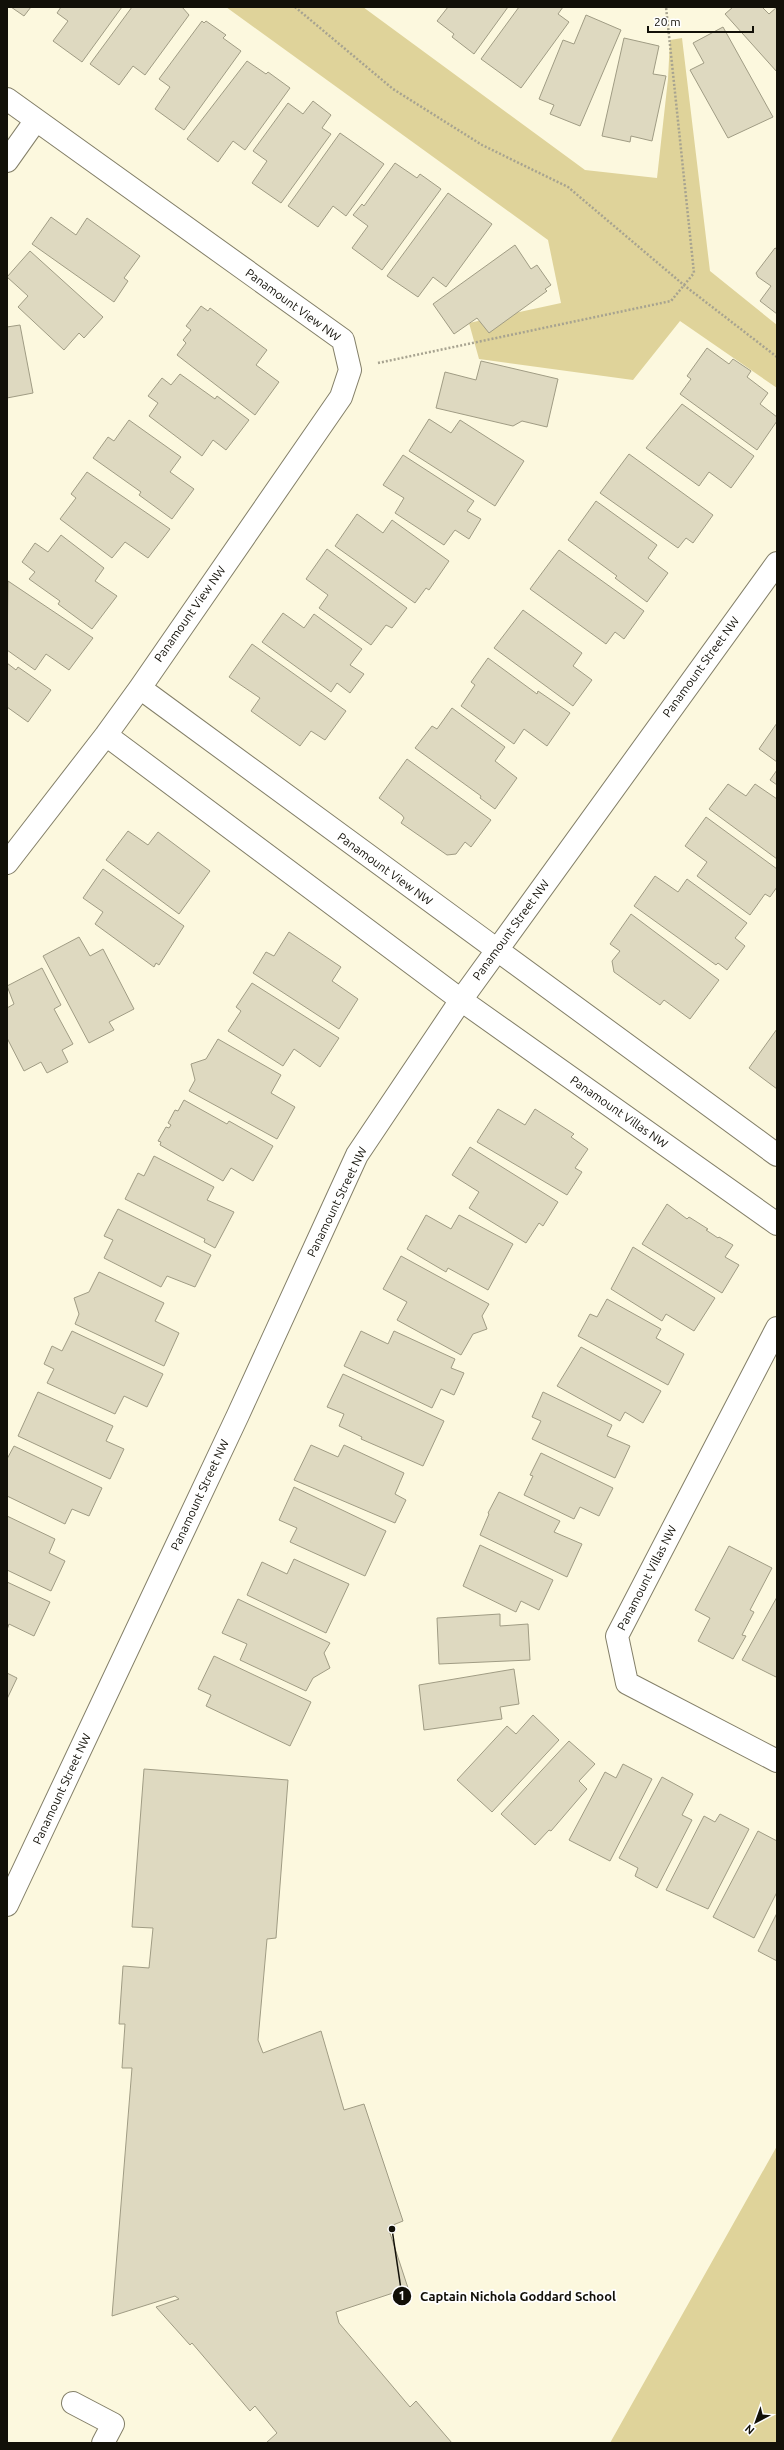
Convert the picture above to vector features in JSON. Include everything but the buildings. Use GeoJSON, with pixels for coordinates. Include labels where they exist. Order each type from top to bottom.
{"type":"FeatureCollection","features":[{"type":"Feature","properties":{"kind":"street","name":"Panamount View NW"},"geometry":{"type":"LineString","coordinates":[[7,99],[343,340],[350,370],[341,397],[140,688],[106,735],[7,863]]}},
{"type":"Feature","properties":{"kind":"street"},"geometry":{"type":"LineString","coordinates":[[7,161],[36,120]]}},
{"type":"Feature","properties":{"kind":"street","name":"Panamount Street NW"},"geometry":{"type":"LineString","coordinates":[[7,1905],[238,1415],[357,1155],[496,950],[777,563]]}},
{"type":"Feature","properties":{"kind":"street","name":"Panamount View NW"},"geometry":{"type":"LineString","coordinates":[[140,688],[496,950]]}},
{"type":"Feature","properties":{"kind":"street"},"geometry":{"type":"LineString","coordinates":[[106,735],[461,1000]]}},
{"type":"Feature","properties":{"kind":"street"},"geometry":{"type":"LineString","coordinates":[[496,950],[777,1155]]}},
{"type":"Feature","properties":{"kind":"street","name":"Panamount Villas NW"},"geometry":{"type":"LineString","coordinates":[[461,1000],[777,1224]]}},
{"type":"Feature","properties":{"kind":"street","name":"Panamount Villas NW"},"geometry":{"type":"LineString","coordinates":[[777,1328],[617,1636],[627,1683],[777,1761]]}},
{"type":"Feature","properties":{"kind":"street"},"geometry":{"type":"LineString","coordinates":[[74,2403],[113,2424],[103,2443]]}},
{"type":"Feature","properties":{"kind":"path"},"geometry":{"type":"LineString","coordinates":[[295,7],[393,89],[482,144],[568,187],[684,286],[777,357]]}},
{"type":"Feature","properties":{"kind":"path"},"geometry":{"type":"LineString","coordinates":[[350,370],[671,301],[694,273],[666,7]]}},
{"type":"Feature","properties":{"kind":"shaded area"},"geometry":{"type":"Polygon","coordinates":[[[226,7],[363,7],[585,170],[657,178],[668,79],[670,40],[682,38],[710,271],[777,325],[777,388],[680,321],[633,380],[479,359],[469,323],[561,303],[548,240],[226,7]]]}},
{"type":"Feature","properties":{"kind":"shaded area"},"geometry":{"type":"Polygon","coordinates":[[[777,2146],[777,2443],[610,2443],[777,2146]]]}},
{"type":"Feature","properties":{"kind":"place","name":"Captain Nichola Goddard School"},"geometry":{"type":"Point","coordinates":[392,2229]}}]}
